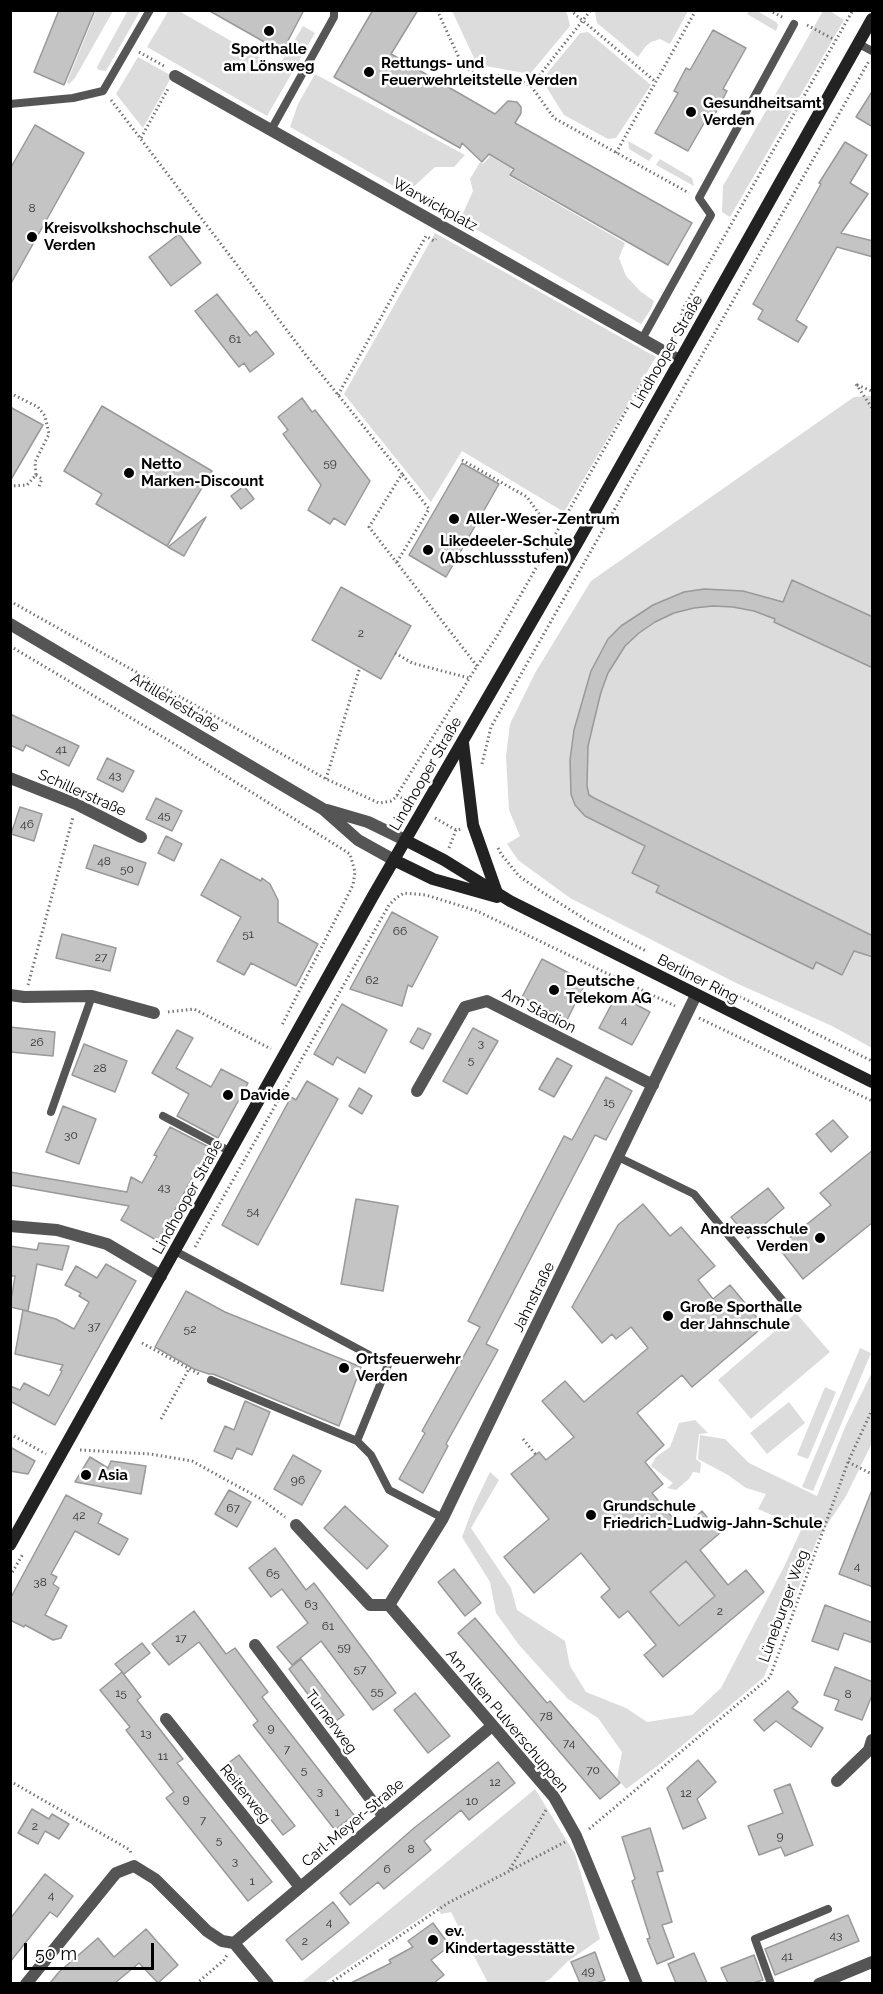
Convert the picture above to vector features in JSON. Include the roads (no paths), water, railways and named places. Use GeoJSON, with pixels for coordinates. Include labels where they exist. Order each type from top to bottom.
{"type":"FeatureCollection","features":[{"type":"Feature","properties":{"kind":"main road","name":"Lindhooper Straße"},"geometry":{"type":"LineString","coordinates":[[10,1545],[405,840],[873,19]]}},
{"type":"Feature","properties":{"kind":"main road"},"geometry":{"type":"LineString","coordinates":[[462,743],[473,825],[497,893]]}},
{"type":"Feature","properties":{"kind":"main road","name":"Berliner Ring"},"geometry":{"type":"LineString","coordinates":[[405,840],[444,860],[510,901],[873,1082]]}},
{"type":"Feature","properties":{"kind":"main road","name":"Berliner Ring"},"geometry":{"type":"LineString","coordinates":[[394,860],[433,879],[510,901]]}},
{"type":"Feature","properties":{"kind":"street","name":"Warwickplatz"},"geometry":{"type":"LineString","coordinates":[[175,76],[679,360]]}},
{"type":"Feature","properties":{"kind":"street","name":"Artilleriestraße"},"geometry":{"type":"LineString","coordinates":[[10,624],[323,809],[358,840],[394,860]]}},
{"type":"Feature","properties":{"kind":"street","name":"Schillerstraße"},"geometry":{"type":"LineString","coordinates":[[10,778],[76,804],[141,837]]}},
{"type":"Feature","properties":{"kind":"street","name":"Artilleriestraße"},"geometry":{"type":"LineString","coordinates":[[323,809],[368,822],[405,840]]}},
{"type":"Feature","properties":{"kind":"street","name":"Jahnstraße"},"geometry":{"type":"LineString","coordinates":[[389,1605],[443,1518],[696,995]]}},
{"type":"Feature","properties":{"kind":"street"},"geometry":{"type":"LineString","coordinates":[[10,996],[92,996],[154,1013]]}},
{"type":"Feature","properties":{"kind":"street","name":"Am Stadion"},"geometry":{"type":"LineString","coordinates":[[417,1091],[465,1007],[487,1001],[653,1085]]}},
{"type":"Feature","properties":{"kind":"street"},"geometry":{"type":"LineString","coordinates":[[10,1226],[57,1230],[107,1244],[161,1276]]}},
{"type":"Feature","properties":{"kind":"street"},"geometry":{"type":"LineString","coordinates":[[296,1525],[370,1605],[389,1605]]}},
{"type":"Feature","properties":{"kind":"street","name":"Am Alten Pulverschuppen"},"geometry":{"type":"LineString","coordinates":[[389,1605],[554,1797],[576,1836],[637,1983]]}},
{"type":"Feature","properties":{"kind":"street","name":"Turnerweg"},"geometry":{"type":"LineString","coordinates":[[255,1645],[384,1817]]}},
{"type":"Feature","properties":{"kind":"street","name":"Reiterweg"},"geometry":{"type":"LineString","coordinates":[[166,1719],[300,1887]]}},
{"type":"Feature","properties":{"kind":"street","name":"Carl-Meyer-Straße"},"geometry":{"type":"LineString","coordinates":[[234,1943],[492,1726]]}},
{"type":"Feature","properties":{"kind":"street"},"geometry":{"type":"LineString","coordinates":[[837,1781],[869,1750],[873,1740]]}},
{"type":"Feature","properties":{"kind":"street"},"geometry":{"type":"LineString","coordinates":[[26,1983],[116,1873],[134,1866],[155,1879],[207,1931],[222,1941],[234,1943],[268,1983]]}},
{"type":"Feature","properties":{"kind":"street"},"geometry":{"type":"LineString","coordinates":[[819,1983],[873,1962]]}},
{"type":"Feature","properties":{"kind":"lane"},"geometry":{"type":"LineString","coordinates":[[10,104],[73,98],[103,91],[150,10]]}},
{"type":"Feature","properties":{"kind":"lane"},"geometry":{"type":"LineString","coordinates":[[271,130],[334,17],[334,10]]}},
{"type":"Feature","properties":{"kind":"lane"},"geometry":{"type":"LineString","coordinates":[[642,339],[711,214],[699,198],[794,24]]}},
{"type":"Feature","properties":{"kind":"lane"},"geometry":{"type":"LineString","coordinates":[[859,44],[873,53]]}},
{"type":"Feature","properties":{"kind":"lane"},"geometry":{"type":"LineString","coordinates":[[51,1112],[92,996]]}},
{"type":"Feature","properties":{"kind":"lane"},"geometry":{"type":"LineString","coordinates":[[162,1116],[231,1152]]}},
{"type":"Feature","properties":{"kind":"lane"},"geometry":{"type":"LineString","coordinates":[[618,1157],[694,1194],[783,1300]]}},
{"type":"Feature","properties":{"kind":"lane"},"geometry":{"type":"LineString","coordinates":[[175,1251],[388,1365],[357,1441]]}},
{"type":"Feature","properties":{"kind":"lane"},"geometry":{"type":"LineString","coordinates":[[211,1380],[357,1441],[371,1455],[389,1490],[443,1518]]}},
{"type":"Feature","properties":{"kind":"lane"},"geometry":{"type":"LineString","coordinates":[[771,1983],[754,1939],[828,1909]]}},
{"type":"Feature","properties":{"kind":"place","name":"Sporthalle am Lönsweg"},"geometry":{"type":"Point","coordinates":[269,31]}},
{"type":"Feature","properties":{"kind":"place","name":"Rettungs- und Feuerwehrleitstelle Verden"},"geometry":{"type":"Point","coordinates":[369,72]}},
{"type":"Feature","properties":{"kind":"place","name":"Gesundheitsamt Verden"},"geometry":{"type":"Point","coordinates":[691,112]}},
{"type":"Feature","properties":{"kind":"place","name":"Kreisvolkshochschule Verden"},"geometry":{"type":"Point","coordinates":[32,237]}},
{"type":"Feature","properties":{"kind":"place","name":"Netto Marken-Discount"},"geometry":{"type":"Point","coordinates":[129,473]}},
{"type":"Feature","properties":{"kind":"place","name":"Aller-Weser-Zentrum"},"geometry":{"type":"Point","coordinates":[454,519]}},
{"type":"Feature","properties":{"kind":"place","name":"Likedeeler-Schule (Abschlussstufen)"},"geometry":{"type":"Point","coordinates":[428,550]}},
{"type":"Feature","properties":{"kind":"place","name":"Deutsche Telekom AG"},"geometry":{"type":"Point","coordinates":[554,990]}},
{"type":"Feature","properties":{"kind":"place","name":"Davide"},"geometry":{"type":"Point","coordinates":[228,1095]}},
{"type":"Feature","properties":{"kind":"place","name":"Andreasschule Verden"},"geometry":{"type":"Point","coordinates":[820,1238]}},
{"type":"Feature","properties":{"kind":"place","name":"Große Sporthalle der Jahnschule"},"geometry":{"type":"Point","coordinates":[668,1316]}},
{"type":"Feature","properties":{"kind":"place","name":"Ortsfeuerwehr Verden"},"geometry":{"type":"Point","coordinates":[344,1368]}},
{"type":"Feature","properties":{"kind":"place","name":"Asia"},"geometry":{"type":"Point","coordinates":[86,1475]}},
{"type":"Feature","properties":{"kind":"place","name":"Grundschule Friedrich-Ludwig-Jahn-Schule"},"geometry":{"type":"Point","coordinates":[591,1515]}},
{"type":"Feature","properties":{"kind":"place","name":"ev. Kindertagesstätte"},"geometry":{"type":"Point","coordinates":[433,1940]}}]}
